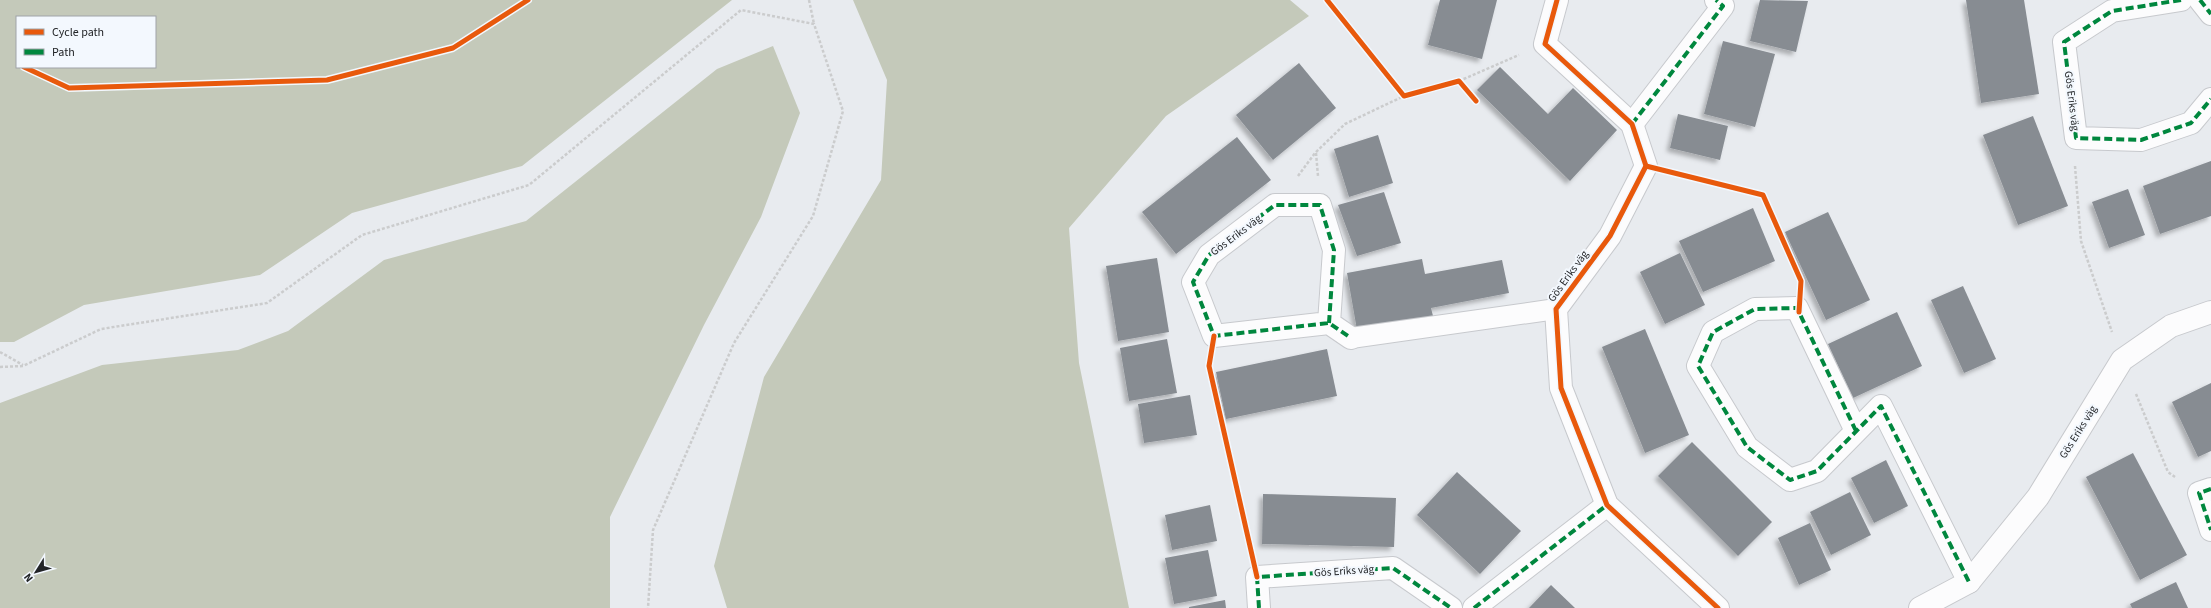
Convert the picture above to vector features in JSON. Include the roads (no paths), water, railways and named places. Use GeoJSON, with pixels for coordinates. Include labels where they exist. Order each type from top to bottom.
{"type":"FeatureCollection","features":[{"type":"Feature","properties":{"kind":"street","name":"Gös Eriks väg"},"geometry":{"type":"LineString","coordinates":[[1557,0],[1545,44],[1632,124],[1646,166],[1610,236],[1556,309],[1561,388],[1607,505],[1718,608]]}},
{"type":"Feature","properties":{"kind":"street"},"geometry":{"type":"LineString","coordinates":[[1632,124],[1723,6],[1716,0]]}},
{"type":"Feature","properties":{"kind":"street","name":"Gös Eriks väg"},"geometry":{"type":"LineString","coordinates":[[2181,0],[2112,11],[2064,42],[2076,138],[2141,140],[2191,123],[2211,99]]}},
{"type":"Feature","properties":{"kind":"street"},"geometry":{"type":"LineString","coordinates":[[2200,0],[2211,14]]}},
{"type":"Feature","properties":{"kind":"street","name":"Gös Eriks väg"},"geometry":{"type":"LineString","coordinates":[[1329,323],[1334,250],[1320,205],[1275,205],[1208,255],[1193,282],[1214,336],[1329,323],[1351,338]]}},
{"type":"Feature","properties":{"kind":"street"},"geometry":{"type":"LineString","coordinates":[[1856,431],[1797,308],[1755,309],[1712,332],[1698,366],[1747,447],[1790,480],[1817,471],[1881,406],[1969,582]]}},
{"type":"Feature","properties":{"kind":"street","name":"Gös Eriks väg"},"geometry":{"type":"LineString","coordinates":[[1920,608],[1969,582],[2038,497],[2122,360],[2171,326],[2211,312]]}},
{"type":"Feature","properties":{"kind":"street"},"geometry":{"type":"LineString","coordinates":[[2205,491],[2211,530]]}},
{"type":"Feature","properties":{"kind":"street"},"geometry":{"type":"LineString","coordinates":[[1474,608],[1607,505]]}},
{"type":"Feature","properties":{"kind":"street","name":"Gös Eriks väg"},"geometry":{"type":"LineString","coordinates":[[1259,608],[1257,577],[1393,568],[1451,608]]}},
{"type":"Feature","properties":{"kind":"lane","name":"Gös Eriks väg"},"geometry":{"type":"LineString","coordinates":[[1351,338],[1556,309]]}}]}
